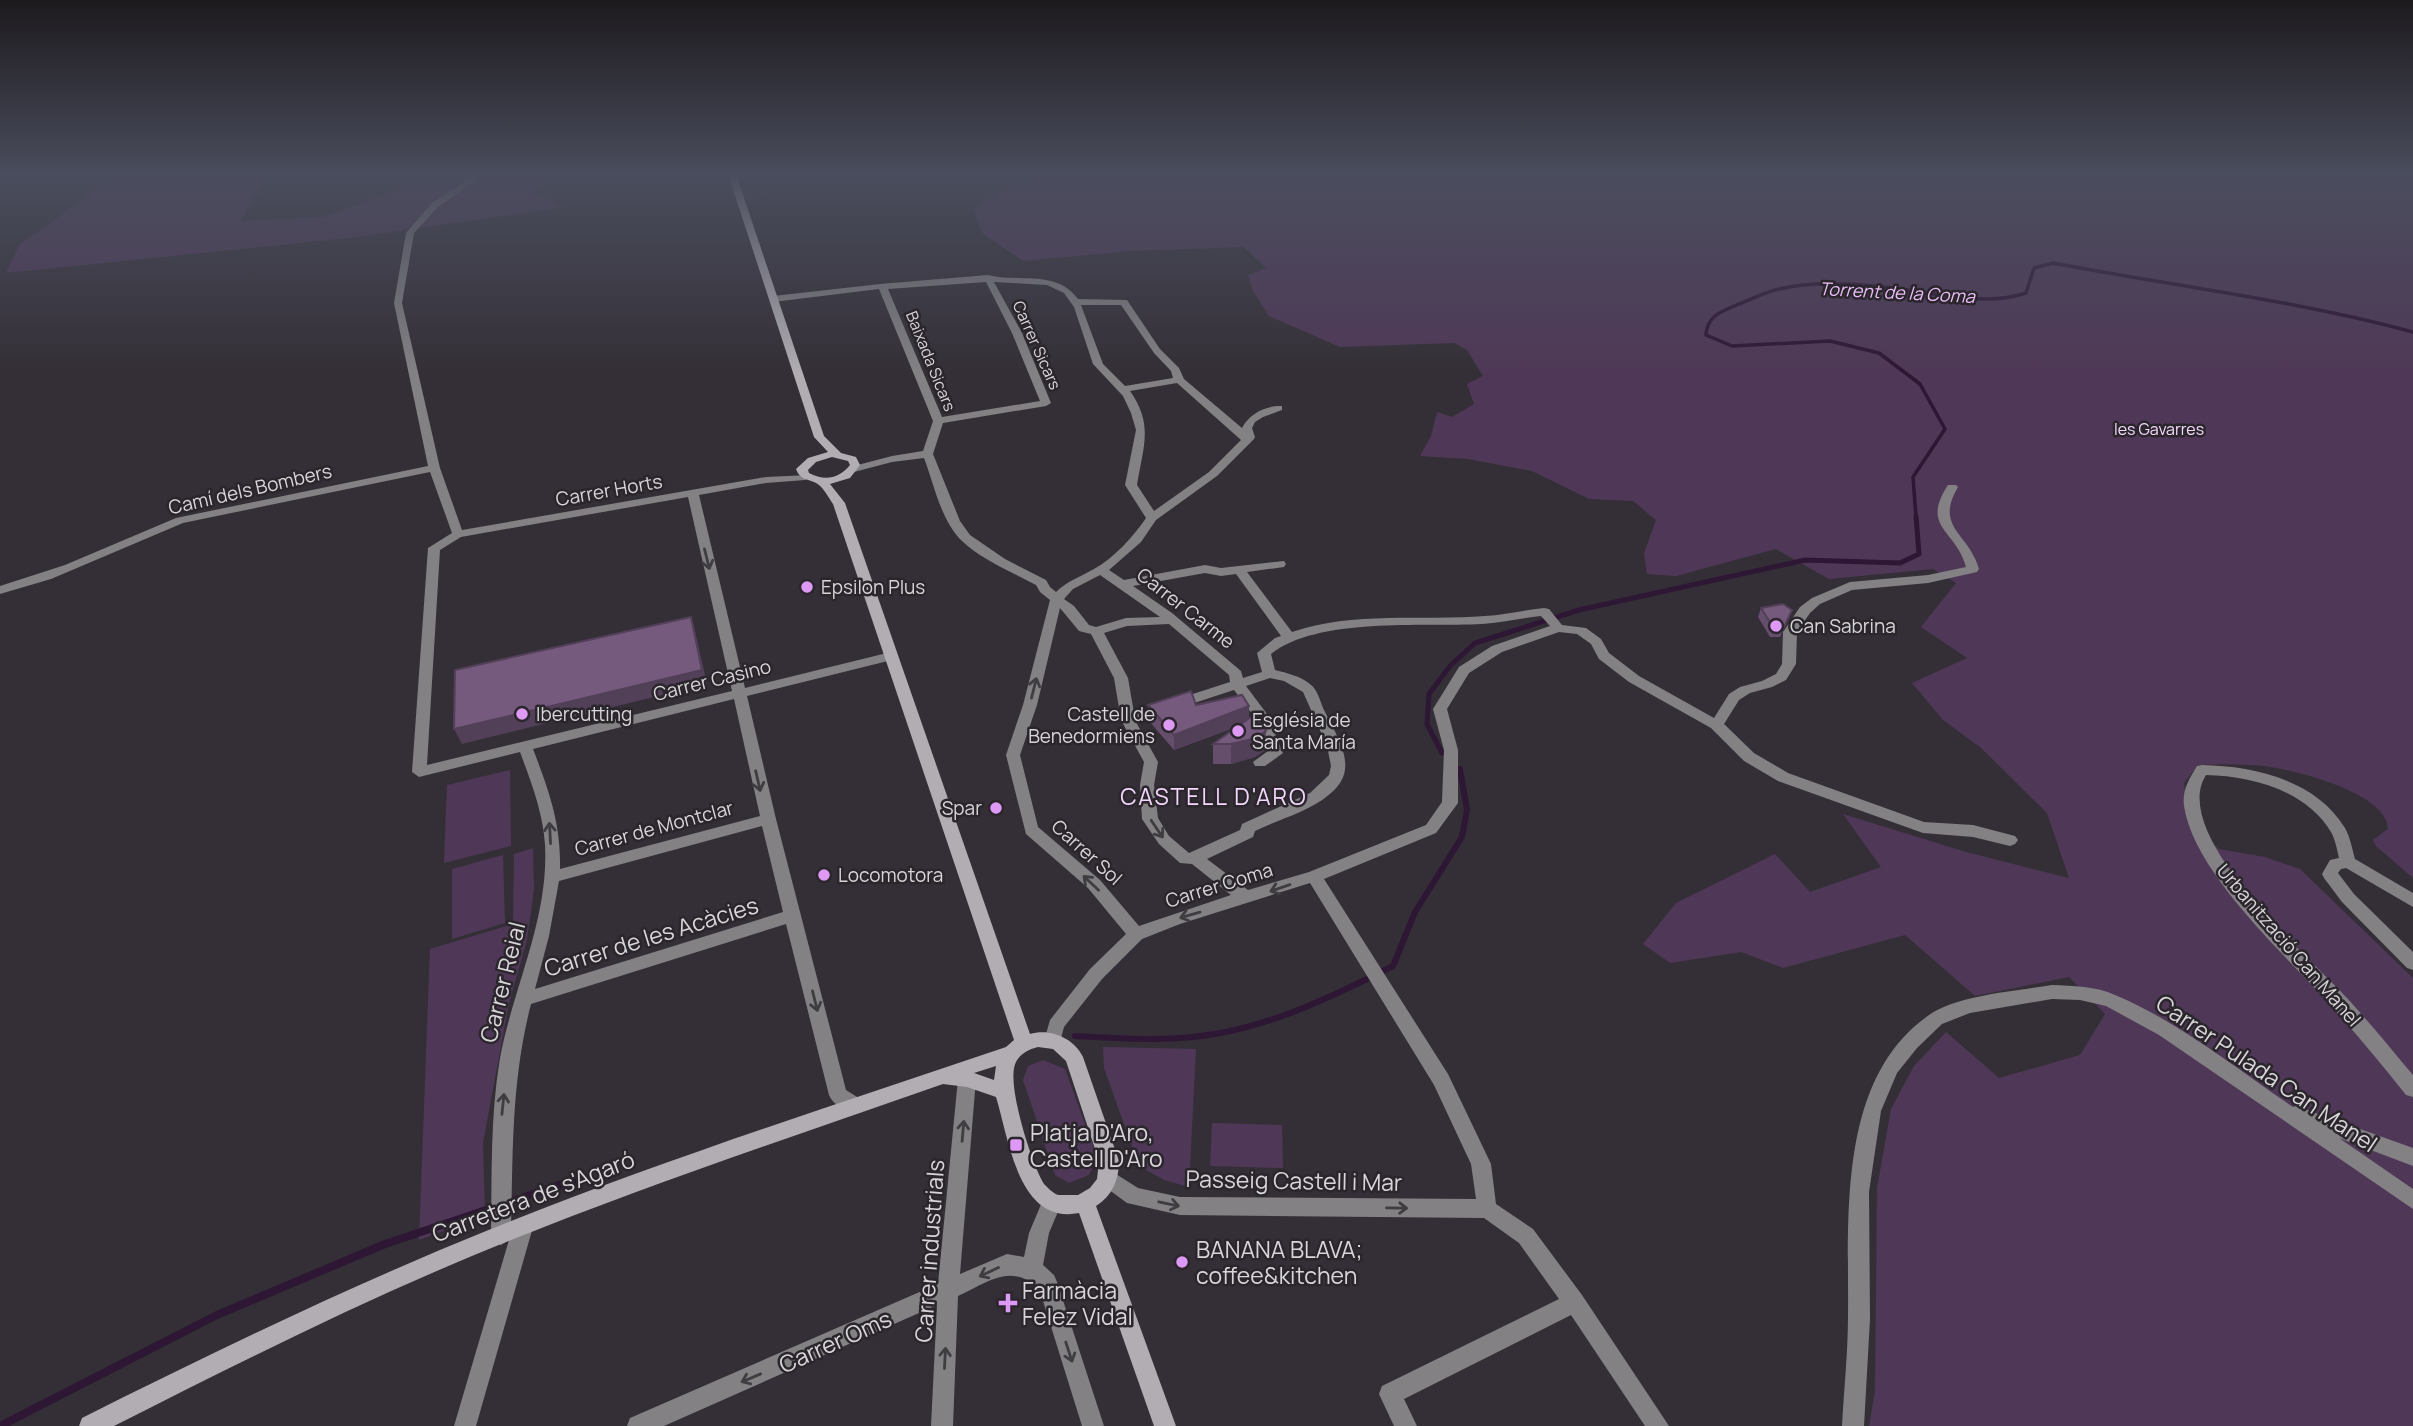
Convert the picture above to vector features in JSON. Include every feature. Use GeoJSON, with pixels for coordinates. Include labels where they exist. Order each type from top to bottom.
{"type":"FeatureCollection","features":[{"type":"Feature","properties":{"kind":"street"},"geometry":{"type":"LineString","coordinates":[[407,241],[398,303],[434,468],[458,534]]}},
{"type":"Feature","properties":{"kind":"street"},"geometry":{"type":"LineString","coordinates":[[754,241],[819,437],[836,454],[853,464],[928,454],[954,521],[966,538],[1001,562],[1042,583],[1069,586],[1101,570],[1138,539],[1152,518],[1213,474],[1247,441],[1250,437],[1247,428],[1251,420],[1278,408]]}},
{"type":"Feature","properties":{"kind":"street"},"geometry":{"type":"LineString","coordinates":[[773,299],[988,278],[1054,283],[1067,290],[1099,365],[1124,389],[1141,429],[1131,485],[1152,518]]}},
{"type":"Feature","properties":{"kind":"street","name":"Carrer Sicars"},"geometry":{"type":"LineString","coordinates":[[938,421],[1046,403],[1017,333],[988,278]]}},
{"type":"Feature","properties":{"kind":"street","name":"Baixada Sicars"},"geometry":{"type":"LineString","coordinates":[[883,288],[938,421],[928,454]]}},
{"type":"Feature","properties":{"kind":"street"},"geometry":{"type":"LineString","coordinates":[[1074,302],[1124,302],[1157,351],[1176,370],[1179,380],[1247,441]]}},
{"type":"Feature","properties":{"kind":"street"},"geometry":{"type":"LineString","coordinates":[[1124,389],[1179,380]]}},
{"type":"Feature","properties":{"kind":"street"},"geometry":{"type":"LineString","coordinates":[[819,437],[815,458],[804,473],[821,481],[839,503],[1017,1049],[1003,1069],[1004,1092],[1037,1189],[1052,1202],[1067,1206],[1085,1202],[1099,1192],[1108,1178],[1109,1161],[1074,1057],[1063,1045],[1053,1041],[1056,1025],[1096,974],[1136,934]]}},
{"type":"Feature","properties":{"kind":"street"},"geometry":{"type":"LineString","coordinates":[[815,458],[836,454]]}},
{"type":"Feature","properties":{"kind":"street"},"geometry":{"type":"LineString","coordinates":[[839,503],[841,478],[853,464]]}},
{"type":"Feature","properties":{"kind":"street","name":"Camí dels Bombers"},"geometry":{"type":"LineString","coordinates":[[0,590],[37,582],[180,520],[434,468]]}},
{"type":"Feature","properties":{"kind":"street","name":"Carrer Horts"},"geometry":{"type":"LineString","coordinates":[[458,534],[804,473]]}},
{"type":"Feature","properties":{"kind":"street"},"geometry":{"type":"LineString","coordinates":[[821,481],[841,478]]}},
{"type":"Feature","properties":{"kind":"street"},"geometry":{"type":"LineString","coordinates":[[1717,726],[1734,697],[1745,690],[1781,677],[1789,664],[1790,632],[1805,610],[1816,601],[1850,586],[1928,579],[1973,569],[1972,559],[1951,533],[1941,515],[1943,498],[1952,486]]}},
{"type":"Feature","properties":{"kind":"street"},"geometry":{"type":"LineString","coordinates":[[693,493],[768,819],[838,1095],[855,1106]]}},
{"type":"Feature","properties":{"kind":"street","name":"Carrer Casino"},"geometry":{"type":"LineString","coordinates":[[458,534],[433,548],[419,772],[891,656]]}},
{"type":"Feature","properties":{"kind":"street"},"geometry":{"type":"LineString","coordinates":[[1125,584],[1205,569],[1221,572],[1280,564]]}},
{"type":"Feature","properties":{"kind":"street"},"geometry":{"type":"LineString","coordinates":[[1239,569],[1290,639]]}},
{"type":"Feature","properties":{"kind":"street","name":"Carrer Carme"},"geometry":{"type":"LineString","coordinates":[[1101,570],[1125,584],[1172,620],[1236,674],[1237,684],[1260,714],[1276,753],[1260,762]]}},
{"type":"Feature","properties":{"kind":"street"},"geometry":{"type":"LineString","coordinates":[[1042,583],[1044,589],[1070,610],[1084,628],[1096,631],[1126,622],[1172,620]]}},
{"type":"Feature","properties":{"kind":"street","name":"Carrer Sol"},"geometry":{"type":"LineString","coordinates":[[1069,586],[1056,600],[1030,705],[1013,755],[1031,830],[1094,884],[1136,934]]}},
{"type":"Feature","properties":{"kind":"street"},"geometry":{"type":"LineString","coordinates":[[1269,674],[1264,653],[1270,645],[1324,629],[1378,622],[1483,620],[1544,612],[1557,626],[1581,631],[1596,642],[1604,656],[1634,679],[1717,726],[1749,757],[1783,777],[1813,790],[1923,827],[1973,831],[2010,840]]}},
{"type":"Feature","properties":{"kind":"street","name":"Carrer Coma"},"geometry":{"type":"LineString","coordinates":[[1136,934],[1175,919],[1314,876],[1431,829],[1450,803],[1451,750],[1440,709],[1464,670],[1497,649],[1557,626]]}},
{"type":"Feature","properties":{"kind":"street"},"geometry":{"type":"LineString","coordinates":[[1096,631],[1121,678],[1128,720],[1151,762],[1147,785],[1150,819],[1164,840],[1186,859],[1195,858],[1248,833],[1247,828],[1302,802],[1331,785],[1338,775],[1339,767],[1332,740],[1310,691],[1284,676],[1269,674],[1128,720]]}},
{"type":"Feature","properties":{"kind":"street","name":"Carrer Reial"},"geometry":{"type":"LineString","coordinates":[[501,1227],[502,1109],[522,1000],[542,932],[552,877],[549,817],[525,746]]}},
{"type":"Feature","properties":{"kind":"street","name":"Urbanització Can Manel"},"geometry":{"type":"LineString","coordinates":[[2348,862],[2337,830],[2315,806],[2279,782],[2227,769],[2202,770],[2190,787],[2193,815],[2202,836],[2235,888],[2341,1004],[2413,1089]]}},
{"type":"Feature","properties":{"kind":"street","name":"Carrer de Montclar"},"geometry":{"type":"LineString","coordinates":[[552,877],[768,819]]}},
{"type":"Feature","properties":{"kind":"street"},"geometry":{"type":"LineString","coordinates":[[1195,858],[1246,898]]}},
{"type":"Feature","properties":{"kind":"street"},"geometry":{"type":"LineString","coordinates":[[2413,901],[2348,862],[2336,864],[2330,874],[2348,898],[2413,962]]}},
{"type":"Feature","properties":{"kind":"street"},"geometry":{"type":"LineString","coordinates":[[1314,876],[1365,962],[1441,1080],[1481,1164],[1487,1209],[1526,1237],[1658,1426]]}},
{"type":"Feature","properties":{"kind":"street","name":"Carrer de les Acàcies"},"geometry":{"type":"LineString","coordinates":[[522,1000],[794,915]]}},
{"type":"Feature","properties":{"kind":"street","name":"Carrer Pulada Can Manel"},"geometry":{"type":"LineString","coordinates":[[1853,1426],[1859,1319],[1859,1192],[1872,1111],[1890,1068],[1911,1043],[1936,1019],[1968,1006],[2052,992],[2080,993],[2100,998],[2165,1030],[2358,1165],[2413,1200]]}},
{"type":"Feature","properties":{"kind":"street","name":"Carretera de s'Agaró"},"geometry":{"type":"LineString","coordinates":[[90,1426],[294,1324],[501,1227],[523,1227],[770,1133],[942,1077],[1038,1039],[1053,1041]]}},
{"type":"Feature","properties":{"kind":"street"},"geometry":{"type":"LineString","coordinates":[[942,1077],[967,1079],[1004,1092]]}},
{"type":"Feature","properties":{"kind":"street","name":"Carrer industrials"},"geometry":{"type":"LineString","coordinates":[[942,1426],[948,1291],[967,1079]]}},
{"type":"Feature","properties":{"kind":"street"},"geometry":{"type":"LineString","coordinates":[[2283,1110],[2413,1157]]}},
{"type":"Feature","properties":{"kind":"street","name":"Passeig Castell i Mar"},"geometry":{"type":"LineString","coordinates":[[1108,1178],[1134,1196],[1180,1206],[1487,1209]]}},
{"type":"Feature","properties":{"kind":"street"},"geometry":{"type":"LineString","coordinates":[[1052,1202],[1039,1233],[1032,1269],[1047,1282],[1093,1426]]}},
{"type":"Feature","properties":{"kind":"street"},"geometry":{"type":"LineString","coordinates":[[1085,1202],[1165,1426]]}},
{"type":"Feature","properties":{"kind":"street"},"geometry":{"type":"LineString","coordinates":[[466,1426],[523,1227]]}},
{"type":"Feature","properties":{"kind":"street","name":"Carrer Oms"},"geometry":{"type":"LineString","coordinates":[[638,1426],[1007,1264],[1032,1269]]}},
{"type":"Feature","properties":{"kind":"street"},"geometry":{"type":"LineString","coordinates":[[1406,1426],[1391,1394],[1574,1303]]}},
{"type":"Feature","properties":{"kind":"green space"},"geometry":{"type":"Polygon","coordinates":[[[25,241],[323,241],[6,273],[19,245],[25,241]]]}},
{"type":"Feature","properties":{"kind":"green space","name":"les Gavarres"},"geometry":{"type":"Polygon","coordinates":[[[993,241],[2413,241],[2413,878],[2376,846],[2373,840],[2388,829],[2384,816],[2372,804],[2337,785],[2278,768],[2231,764],[2198,765],[2184,783],[2190,826],[2219,849],[2265,857],[2300,869],[2413,978],[2413,1426],[1869,1426],[1875,1391],[1877,1188],[1891,1109],[1914,1066],[1946,1032],[1999,1078],[2080,1055],[2105,1014],[2069,977],[1975,996],[1905,935],[1783,968],[1741,952],[1670,963],[1643,944],[1676,903],[1775,854],[1810,892],[1881,867],[1843,814],[1966,852],[2069,878],[2047,813],[1980,747],[1943,720],[1912,683],[1967,658],[1921,627],[1956,583],[1933,569],[1829,579],[1776,549],[1676,576],[1647,574],[1644,553],[1656,520],[1633,501],[1589,499],[1532,471],[1468,459],[1420,456],[1431,436],[1437,412],[1452,417],[1474,404],[1467,384],[1483,376],[1467,350],[1454,343],[1340,347],[1269,316],[1253,291],[1248,275],[1266,268],[1244,247],[1130,251],[1023,261],[993,241]]]}},
{"type":"Feature","properties":{"kind":"green space"},"geometry":{"type":"Polygon","coordinates":[[[510,770],[511,846],[444,863],[447,785],[510,770]]]}},
{"type":"Feature","properties":{"kind":"green space"},"geometry":{"type":"Polygon","coordinates":[[[533,848],[534,890],[527,940],[509,1003],[483,1143],[485,1216],[419,1240],[430,949],[513,924],[514,854],[533,848]]]}},
{"type":"Feature","properties":{"kind":"green space"},"geometry":{"type":"Polygon","coordinates":[[[503,855],[505,923],[452,939],[452,869],[503,855]]]}},
{"type":"Feature","properties":{"kind":"green space"},"geometry":{"type":"Polygon","coordinates":[[[1103,1047],[1196,1049],[1189,1187],[1164,1180],[1139,1166],[1104,1068],[1103,1047]]]}},
{"type":"Feature","properties":{"kind":"green space"},"geometry":{"type":"Polygon","coordinates":[[[1043,1060],[1065,1069],[1097,1157],[1089,1175],[1069,1183],[1055,1175],[1023,1080],[1028,1066],[1043,1060]]]}},
{"type":"Feature","properties":{"kind":"green space"},"geometry":{"type":"Polygon","coordinates":[[[1212,1123],[1282,1125],[1283,1168],[1210,1166],[1212,1123]]]}},
{"type":"Feature","properties":{"kind":"building"},"geometry":{"type":"Polygon","coordinates":[[[1783,604],[1792,610],[1784,627],[1773,627],[1761,608],[1783,604]]]}},
{"type":"Feature","properties":{"kind":"building","name":"Ibercutting"},"geometry":{"type":"Polygon","coordinates":[[[691,617],[702,670],[454,729],[455,670],[691,617]]]}},
{"type":"Feature","properties":{"kind":"building"},"geometry":{"type":"Polygon","coordinates":[[[1191,691],[1196,705],[1242,695],[1249,706],[1174,735],[1148,705],[1191,691]]]}},
{"type":"Feature","properties":{"kind":"building"},"geometry":{"type":"Polygon","coordinates":[[[1258,712],[1266,731],[1256,738],[1231,744],[1213,744],[1258,712]]]}},
{"type":"Feature","properties":{"kind":"waterway","name":"Torrent de la Coma"},"geometry":{"type":"LineString","coordinates":[[1916,517],[1913,477],[1945,429],[1920,384],[1879,353],[1830,341],[1732,346],[1706,335],[1713,318],[1727,309],[1769,292],[1812,284],[1863,285],[1985,299],[2013,297],[2026,293],[2034,268],[2053,263],[2279,302],[2413,332]]}},
{"type":"Feature","properties":{"kind":"waterway","name":"Torrent de la Coma"},"geometry":{"type":"LineString","coordinates":[[1442,753],[1427,724],[1429,694],[1450,666],[1475,643],[1579,610],[1805,560],[1900,563],[1919,554],[1916,516]]}},
{"type":"Feature","properties":{"kind":"waterway","name":"Torrent de la Coma"},"geometry":{"type":"LineString","coordinates":[[1075,1036],[1164,1039],[1219,1033],[1296,1011],[1393,966],[1415,912],[1462,837],[1467,810],[1460,769]]}},
{"type":"Feature","properties":{"kind":"waterway"},"geometry":{"type":"LineString","coordinates":[[507,1203],[574,1180]]}},
{"type":"Feature","properties":{"kind":"waterway"},"geometry":{"type":"LineString","coordinates":[[0,1426],[217,1315],[385,1244],[498,1206]]}},
{"type":"Feature","properties":{"kind":"place","name":"Epsilon Plus"},"geometry":{"type":"Point","coordinates":[807,587]}},
{"type":"Feature","properties":{"kind":"place","name":"Can Sabrina"},"geometry":{"type":"Point","coordinates":[1776,626]}},
{"type":"Feature","properties":{"kind":"place","name":"Ibercutting"},"geometry":{"type":"Point","coordinates":[522,714]}},
{"type":"Feature","properties":{"kind":"place","name":"Castell de Benedormiens"},"geometry":{"type":"Point","coordinates":[1169,725]}},
{"type":"Feature","properties":{"kind":"place","name":"Església de Santa María"},"geometry":{"type":"Point","coordinates":[1238,731]}},
{"type":"Feature","properties":{"kind":"place","name":"Spar"},"geometry":{"type":"Point","coordinates":[996,808]}},
{"type":"Feature","properties":{"kind":"place","name":"Locomotora"},"geometry":{"type":"Point","coordinates":[824,875]}},
{"type":"Feature","properties":{"kind":"place","name":"Platja D'Aro, Castell D'Aro"},"geometry":{"type":"Point","coordinates":[1016,1145]}},
{"type":"Feature","properties":{"kind":"place","name":"BANANA BLAVA; coffee&kitchen"},"geometry":{"type":"Point","coordinates":[1182,1262]}},
{"type":"Feature","properties":{"kind":"place","name":"Farmàcia Felez Vidal"},"geometry":{"type":"Point","coordinates":[1008,1303]}},
{"type":"Feature","properties":{"kind":"district","name":"CASTELL D'ARO"},"geometry":{"type":"Point","coordinates":[1214,796]}}]}
